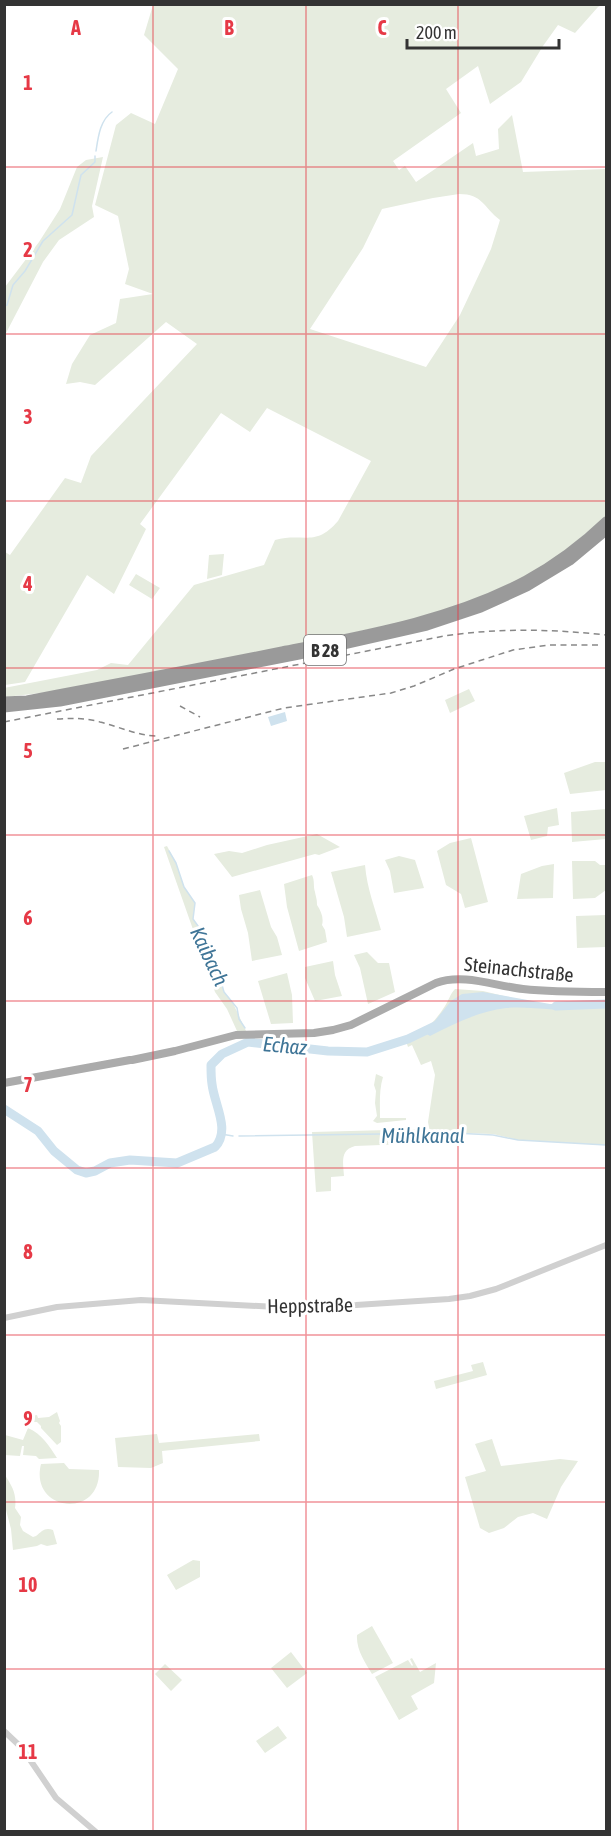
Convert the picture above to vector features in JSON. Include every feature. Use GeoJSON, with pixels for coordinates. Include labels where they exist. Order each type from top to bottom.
{"type":"FeatureCollection","features":[{"type":"Feature","properties":{"kind":"highway","name":"B 28"},"geometry":{"type":"LineString","coordinates":[[4,701],[48,696],[280,652],[444,613],[526,580],[566,555],[606,521]]}},
{"type":"Feature","properties":{"kind":"highway","name":"B 28"},"geometry":{"type":"LineString","coordinates":[[4,708],[60,702],[188,677],[328,649],[438,622],[497,602],[528,587],[570,561],[606,531]]}},
{"type":"Feature","properties":{"kind":"main road","name":"Steinachstraße"},"geometry":{"type":"LineString","coordinates":[[4,1083],[175,1051],[236,1035],[308,1033],[342,1028],[436,983],[452,979],[524,989],[606,992]]}},
{"type":"Feature","properties":{"kind":"street","name":"Heppstraße"},"geometry":{"type":"LineString","coordinates":[[4,1318],[57,1307],[141,1300],[277,1307],[363,1305],[449,1299],[496,1289],[606,1245]]}},
{"type":"Feature","properties":{"kind":"street"},"geometry":{"type":"LineString","coordinates":[[4,1731],[26,1754],[56,1798],[96,1832]]}},
{"type":"Feature","properties":{"kind":"shaded area"},"geometry":{"type":"Polygon","coordinates":[[[153,5],[602,5],[575,33],[558,25],[521,82],[490,104],[478,66],[446,89],[461,113],[393,161],[399,170],[405,166],[416,182],[473,143],[476,156],[499,149],[498,129],[512,115],[523,172],[606,169],[606,517],[552,561],[523,578],[462,605],[403,622],[324,639],[59,691],[5,697],[4,688],[97,670],[111,663],[128,665],[194,585],[264,565],[275,540],[315,537],[330,529],[338,521],[371,461],[267,408],[250,432],[221,413],[140,524],[146,529],[114,594],[87,575],[25,682],[5,685],[5,552],[10,555],[65,478],[81,483],[91,456],[197,344],[166,322],[95,385],[80,382],[66,384],[72,364],[90,335],[116,323],[120,299],[153,294],[125,284],[129,269],[118,216],[95,205],[116,125],[131,113],[155,124],[178,69],[144,35],[153,5]],[[467,195],[433,198],[382,209],[363,248],[310,329],[426,367],[460,315],[491,249],[500,220],[478,199],[467,195]]]}},
{"type":"Feature","properties":{"kind":"shaded area"},"geometry":{"type":"Polygon","coordinates":[[[103,157],[92,206],[94,217],[59,240],[43,262],[5,335],[5,287],[39,242],[60,209],[77,167],[86,160],[103,157]]]}},
{"type":"Feature","properties":{"kind":"shaded area"},"geometry":{"type":"Polygon","coordinates":[[[224,554],[222,575],[207,579],[209,555],[224,554]]]}},
{"type":"Feature","properties":{"kind":"shaded area"},"geometry":{"type":"Polygon","coordinates":[[[136,574],[160,588],[152,599],[129,585],[136,574]]]}},
{"type":"Feature","properties":{"kind":"shaded area"},"geometry":{"type":"Polygon","coordinates":[[[469,689],[475,701],[450,713],[445,700],[469,689]]]}},
{"type":"Feature","properties":{"kind":"shaded area"},"geometry":{"type":"Polygon","coordinates":[[[595,762],[606,762],[606,790],[570,794],[564,773],[595,762]]]}},
{"type":"Feature","properties":{"kind":"shaded area"},"geometry":{"type":"Polygon","coordinates":[[[557,808],[559,825],[548,827],[547,836],[531,840],[524,816],[557,808]]]}},
{"type":"Feature","properties":{"kind":"shaded area"},"geometry":{"type":"Polygon","coordinates":[[[606,809],[606,839],[572,842],[571,812],[606,809]]]}},
{"type":"Feature","properties":{"kind":"shaded area"},"geometry":{"type":"Polygon","coordinates":[[[317,834],[340,847],[319,855],[315,854],[232,877],[214,854],[229,851],[242,853],[317,834]]]}},
{"type":"Feature","properties":{"kind":"shaded area"},"geometry":{"type":"Polygon","coordinates":[[[471,838],[488,902],[465,908],[461,894],[446,885],[437,851],[450,843],[471,838]]]}},
{"type":"Feature","properties":{"kind":"shaded area"},"geometry":{"type":"Polygon","coordinates":[[[167,846],[176,863],[184,887],[195,903],[193,919],[203,933],[209,958],[218,971],[224,992],[232,1001],[246,1031],[237,1031],[227,1009],[215,992],[164,847],[167,846]]]}},
{"type":"Feature","properties":{"kind":"shaded area"},"geometry":{"type":"Polygon","coordinates":[[[399,856],[415,860],[424,888],[394,893],[390,871],[385,860],[399,856]]]}},
{"type":"Feature","properties":{"kind":"shaded area"},"geometry":{"type":"Polygon","coordinates":[[[572,861],[595,861],[600,865],[606,865],[606,890],[595,898],[573,899],[572,861]]]}},
{"type":"Feature","properties":{"kind":"shaded area"},"geometry":{"type":"Polygon","coordinates":[[[554,864],[553,898],[517,899],[521,874],[554,864]]]}},
{"type":"Feature","properties":{"kind":"shaded area"},"geometry":{"type":"Polygon","coordinates":[[[365,865],[369,890],[381,930],[347,937],[344,917],[331,872],[365,865]]]}},
{"type":"Feature","properties":{"kind":"shaded area"},"geometry":{"type":"Polygon","coordinates":[[[312,875],[327,942],[299,951],[287,907],[284,884],[312,875]]]}},
{"type":"Feature","properties":{"kind":"shaded area"},"geometry":{"type":"Polygon","coordinates":[[[260,890],[282,955],[252,961],[239,895],[260,890]]]}},
{"type":"Feature","properties":{"kind":"shaded area"},"geometry":{"type":"Polygon","coordinates":[[[606,915],[606,947],[577,948],[576,916],[606,915]]]}},
{"type":"Feature","properties":{"kind":"shaded area"},"geometry":{"type":"Polygon","coordinates":[[[367,952],[378,963],[389,963],[395,992],[368,1004],[360,968],[354,955],[367,952]]]}},
{"type":"Feature","properties":{"kind":"shaded area"},"geometry":{"type":"Polygon","coordinates":[[[333,961],[342,996],[315,1001],[305,978],[305,967],[333,961]]]}},
{"type":"Feature","properties":{"kind":"shaded area"},"geometry":{"type":"Polygon","coordinates":[[[287,973],[292,995],[293,1023],[271,1024],[258,981],[287,973]]]}},
{"type":"Feature","properties":{"kind":"shaded area"},"geometry":{"type":"Polygon","coordinates":[[[455,989],[483,991],[553,1006],[606,1005],[606,1145],[518,1140],[493,1134],[431,1132],[434,1143],[350,1148],[343,1157],[344,1176],[331,1177],[331,1191],[316,1192],[312,1132],[427,1129],[430,1132],[428,1122],[435,1075],[431,1061],[421,1065],[412,1045],[408,1047],[406,1041],[433,1022],[455,989]]]}},
{"type":"Feature","properties":{"kind":"shaded area"},"geometry":{"type":"Polygon","coordinates":[[[376,1074],[383,1077],[380,1092],[380,1118],[406,1118],[406,1120],[377,1123],[373,1121],[377,1116],[374,1085],[376,1074]]]}},
{"type":"Feature","properties":{"kind":"shaded area"},"geometry":{"type":"Polygon","coordinates":[[[483,1362],[487,1375],[436,1389],[434,1381],[473,1371],[471,1365],[483,1362]]]}},
{"type":"Feature","properties":{"kind":"shaded area"},"geometry":{"type":"Polygon","coordinates":[[[57,1412],[61,1426],[61,1442],[57,1445],[37,1422],[30,1419],[37,1415],[38,1418],[49,1417],[57,1412]]]}},
{"type":"Feature","properties":{"kind":"shaded area"},"geometry":{"type":"Polygon","coordinates":[[[28,1428],[41,1437],[57,1458],[39,1459],[36,1456],[23,1455],[24,1446],[22,1446],[20,1456],[5,1455],[5,1435],[23,1440],[28,1428]]]}},
{"type":"Feature","properties":{"kind":"shaded area"},"geometry":{"type":"Polygon","coordinates":[[[157,1434],[159,1443],[259,1434],[260,1441],[162,1451],[163,1463],[151,1468],[118,1467],[115,1438],[157,1434]]]}},
{"type":"Feature","properties":{"kind":"shaded area"},"geometry":{"type":"Polygon","coordinates":[[[492,1439],[501,1466],[560,1459],[578,1461],[561,1487],[547,1519],[533,1513],[518,1517],[504,1528],[489,1533],[480,1528],[465,1477],[486,1471],[475,1444],[492,1439]]]}},
{"type":"Feature","properties":{"kind":"shaded area"},"geometry":{"type":"Polygon","coordinates":[[[64,1463],[69,1469],[99,1470],[97,1486],[89,1497],[78,1503],[66,1504],[55,1500],[45,1492],[40,1480],[41,1464],[64,1463]]]}},
{"type":"Feature","properties":{"kind":"shaded area"},"geometry":{"type":"Polygon","coordinates":[[[5,1475],[13,1490],[15,1508],[21,1517],[20,1525],[23,1531],[33,1537],[46,1529],[53,1530],[57,1544],[47,1546],[41,1544],[13,1550],[5,1506],[5,1475]]]}},
{"type":"Feature","properties":{"kind":"shaded area"},"geometry":{"type":"Polygon","coordinates":[[[193,1560],[200,1561],[200,1577],[176,1590],[167,1575],[193,1560]]]}},
{"type":"Feature","properties":{"kind":"shaded area"},"geometry":{"type":"Polygon","coordinates":[[[372,1626],[393,1663],[372,1674],[359,1651],[357,1635],[372,1626]]]}},
{"type":"Feature","properties":{"kind":"shaded area"},"geometry":{"type":"Polygon","coordinates":[[[291,1652],[307,1673],[287,1688],[271,1668],[291,1652]]]}},
{"type":"Feature","properties":{"kind":"shaded area"},"geometry":{"type":"Polygon","coordinates":[[[412,1658],[420,1672],[436,1663],[434,1683],[411,1696],[418,1709],[399,1720],[375,1677],[408,1660],[412,1666],[410,1659],[412,1658]]]}},
{"type":"Feature","properties":{"kind":"shaded area"},"geometry":{"type":"Polygon","coordinates":[[[165,1664],[182,1680],[171,1691],[155,1674],[165,1664]]]}},
{"type":"Feature","properties":{"kind":"shaded area"},"geometry":{"type":"Polygon","coordinates":[[[278,1726],[287,1738],[265,1753],[256,1741],[278,1726]]]}},
{"type":"Feature","properties":{"kind":"water"},"geometry":{"type":"Polygon","coordinates":[[[285,712],[287,721],[271,726],[268,717],[285,712]]]}},
{"type":"Feature","properties":{"kind":"water"},"geometry":{"type":"Polygon","coordinates":[[[483,992],[550,1004],[568,1004],[568,1010],[506,1008],[467,1019],[430,1036],[425,1033],[451,1001],[462,994],[483,992]]]}},
{"type":"Feature","properties":{"kind":"waterway"},"geometry":{"type":"LineString","coordinates":[[96,151],[102,124],[112,112]]}},
{"type":"Feature","properties":{"kind":"waterway"},"geometry":{"type":"LineString","coordinates":[[4,306],[7,305],[13,285],[25,271],[43,241],[72,215],[81,175],[95,162],[95,156]]}},
{"type":"Feature","properties":{"kind":"waterway","name":"Kaibach"},"geometry":{"type":"LineString","coordinates":[[169,851],[176,863],[184,887],[195,903],[193,919],[203,933],[209,958],[218,971],[224,992],[237,1008],[239,1019],[245,1028]]}},
{"type":"Feature","properties":{"kind":"waterway","name":"Echaz"},"geometry":{"type":"LineString","coordinates":[[556,1006],[606,1004]]}},
{"type":"Feature","properties":{"kind":"waterway","name":"Echaz"},"geometry":{"type":"LineString","coordinates":[[4,1109],[38,1131],[54,1151],[77,1170],[86,1173],[110,1163],[130,1160],[177,1163],[215,1147],[220,1140],[222,1125],[213,1092],[211,1065],[222,1054],[248,1042],[328,1051],[367,1052],[408,1039],[437,1025]]}},
{"type":"Feature","properties":{"kind":"waterway","name":"Mühlkanal"},"geometry":{"type":"LineString","coordinates":[[239,1136],[454,1133],[493,1135],[518,1140],[606,1145]]}},
{"type":"Feature","properties":{"kind":"waterway","name":"Mühlkanal"},"geometry":{"type":"LineString","coordinates":[[221,1134],[233,1136]]}},
{"type":"Feature","properties":{"kind":"railway"},"geometry":{"type":"LineString","coordinates":[[4,722],[444,636],[525,630],[606,635]]}},
{"type":"Feature","properties":{"kind":"railway"},"geometry":{"type":"LineString","coordinates":[[123,749],[284,708],[391,693],[513,650],[549,645],[602,645]]}},
{"type":"Feature","properties":{"kind":"railway"},"geometry":{"type":"LineString","coordinates":[[180,706],[200,717]]}},
{"type":"Feature","properties":{"kind":"railway"},"geometry":{"type":"LineString","coordinates":[[57,719],[89,720],[156,736]]}}]}
